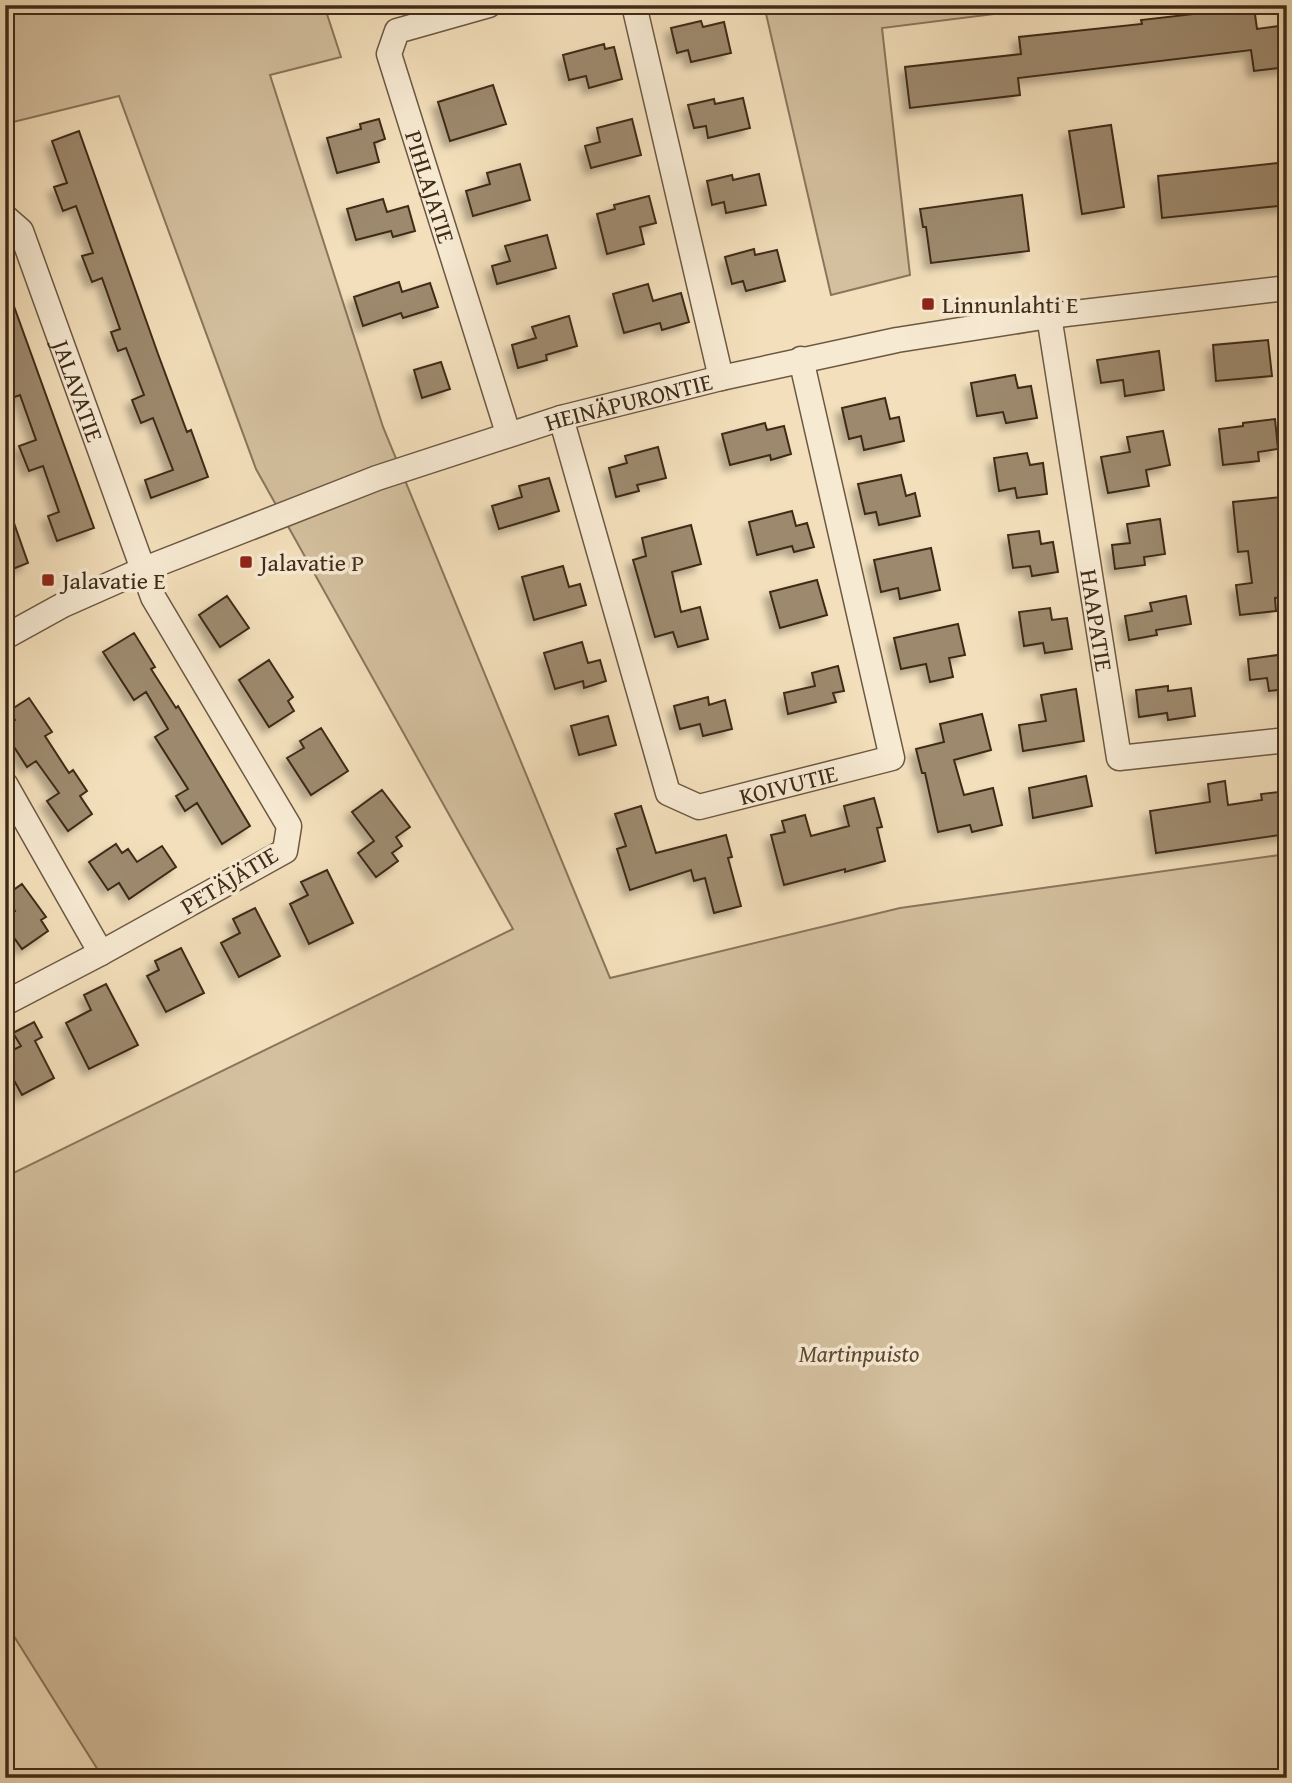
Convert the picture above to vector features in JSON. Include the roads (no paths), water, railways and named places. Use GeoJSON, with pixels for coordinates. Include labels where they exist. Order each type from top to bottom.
{"type":"FeatureCollection","features":[{"type":"Feature","properties":{"kind":"street","name":"PIHLAJATIE"},"geometry":{"type":"LineString","coordinates":[[489,5],[397,31],[388,54],[508,433]]}},
{"type":"Feature","properties":{"kind":"street"},"geometry":{"type":"LineString","coordinates":[[634,5],[721,378]]}},
{"type":"Feature","properties":{"kind":"street","name":"JALAVATIE"},"geometry":{"type":"LineString","coordinates":[[5,217],[21,231],[142,570]]}},
{"type":"Feature","properties":{"kind":"street","name":"HEINÄPURONTIE"},"geometry":{"type":"LineString","coordinates":[[5,636],[63,605],[142,570],[377,478],[508,433],[561,418],[801,359],[897,340],[1049,316],[1287,288]]}},
{"type":"Feature","properties":{"kind":"street","name":"HAAPATIE"},"geometry":{"type":"LineString","coordinates":[[1049,316],[1119,758],[1287,740]]}},
{"type":"Feature","properties":{"kind":"street","name":"KOIVUTIE"},"geometry":{"type":"LineString","coordinates":[[561,418],[668,793],[699,807],[892,758],[801,359]]}},
{"type":"Feature","properties":{"kind":"street","name":"PETÄJÄTIE"},"geometry":{"type":"LineString","coordinates":[[5,1003],[102,953],[285,851],[289,826],[153,597],[142,570]]}},
{"type":"Feature","properties":{"kind":"street"},"geometry":{"type":"LineString","coordinates":[[5,784],[102,953]]}},
{"type":"Feature","properties":{"kind":"place","name":"Linnunlahti E"},"geometry":{"type":"Point","coordinates":[928,304]}},
{"type":"Feature","properties":{"kind":"place","name":"Jalavatie P"},"geometry":{"type":"Point","coordinates":[246,562]}},
{"type":"Feature","properties":{"kind":"place","name":"Jalavatie E"},"geometry":{"type":"Point","coordinates":[48,580]}},
{"type":"Feature","properties":{"kind":"park label","name":"Martinpuisto"},"geometry":{"type":"Point","coordinates":[859,1353]}}]}
